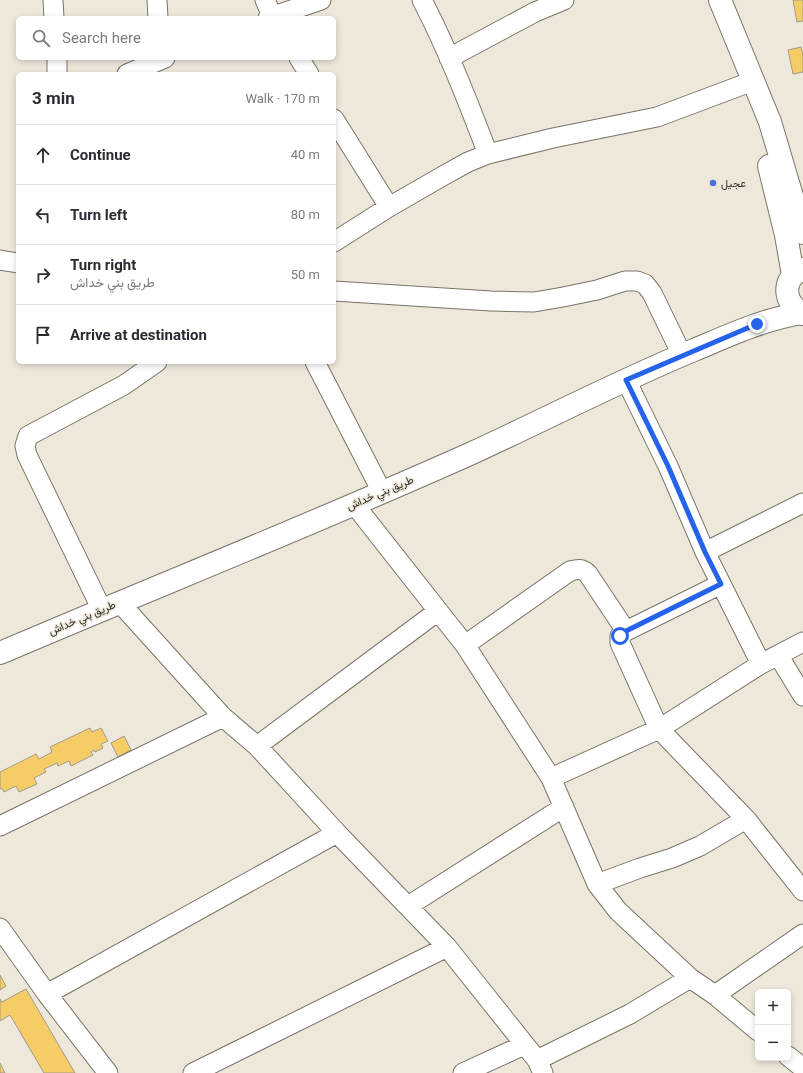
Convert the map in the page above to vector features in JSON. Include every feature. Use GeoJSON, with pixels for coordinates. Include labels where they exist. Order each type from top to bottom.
{"type":"FeatureCollection","features":[{"type":"Feature","properties":{"kind":"main road"},"geometry":{"type":"LineString","coordinates":[[720,0],[762,106],[770,122],[803,233]]}},
{"type":"Feature","properties":{"kind":"main road"},"geometry":{"type":"LineString","coordinates":[[762,106],[762,122],[766,155],[794,277],[787,295],[790,303],[795,309],[802,313]]}},
{"type":"Feature","properties":{"kind":"main road","name":"طريق بني خداش"},"geometry":{"type":"LineString","coordinates":[[757,324],[775,308],[794,277]]}},
{"type":"Feature","properties":{"kind":"main road","name":"طريق بني خداش"},"geometry":{"type":"LineString","coordinates":[[0,653],[382,492],[473,452],[682,355],[757,324],[802,313]]}},
{"type":"Feature","properties":{"kind":"street"},"geometry":{"type":"LineString","coordinates":[[53,0],[54,16]]}},
{"type":"Feature","properties":{"kind":"street"},"geometry":{"type":"LineString","coordinates":[[157,0],[158,16]]}},
{"type":"Feature","properties":{"kind":"street"},"geometry":{"type":"LineString","coordinates":[[270,13],[321,0]]}},
{"type":"Feature","properties":{"kind":"street"},"geometry":{"type":"LineString","coordinates":[[422,0],[469,102],[488,154]]}},
{"type":"Feature","properties":{"kind":"street"},"geometry":{"type":"LineString","coordinates":[[450,58],[535,12],[564,0]]}},
{"type":"Feature","properties":{"kind":"street"},"geometry":{"type":"LineString","coordinates":[[56,60],[57,72]]}},
{"type":"Feature","properties":{"kind":"street"},"geometry":{"type":"LineString","coordinates":[[132,72],[160,60]]}},
{"type":"Feature","properties":{"kind":"street"},"geometry":{"type":"LineString","coordinates":[[300,60],[308,72]]}},
{"type":"Feature","properties":{"kind":"street"},"geometry":{"type":"LineString","coordinates":[[336,241],[389,207],[468,162],[488,154],[553,138],[657,117],[753,81]]}},
{"type":"Feature","properties":{"kind":"street"},"geometry":{"type":"LineString","coordinates":[[336,122],[389,207]]}},
{"type":"Feature","properties":{"kind":"street"},"geometry":{"type":"LineString","coordinates":[[0,260],[16,262]]}},
{"type":"Feature","properties":{"kind":"street"},"geometry":{"type":"LineString","coordinates":[[336,291],[491,301],[534,302],[598,290],[625,282],[637,281],[645,284],[652,293],[682,355]]}},
{"type":"Feature","properties":{"kind":"street"},"geometry":{"type":"LineString","coordinates":[[153,364],[124,384],[28,436],[25,446],[27,455],[111,606],[223,717],[257,746],[337,834],[447,947],[540,1067],[690,978]]}},
{"type":"Feature","properties":{"kind":"street"},"geometry":{"type":"LineString","coordinates":[[316,364],[382,492]]}},
{"type":"Feature","properties":{"kind":"street"},"geometry":{"type":"LineString","coordinates":[[626,380],[668,466],[705,552],[761,664]]}},
{"type":"Feature","properties":{"kind":"street"},"geometry":{"type":"LineString","coordinates":[[705,552],[803,503]]}},
{"type":"Feature","properties":{"kind":"street"},"geometry":{"type":"LineString","coordinates":[[354,504],[465,645],[551,778],[597,884],[618,911],[690,978],[715,995],[755,1028]]}},
{"type":"Feature","properties":{"kind":"street"},"geometry":{"type":"LineString","coordinates":[[465,645],[570,571],[577,569],[583,569],[588,574],[626,631]]}},
{"type":"Feature","properties":{"kind":"street"},"geometry":{"type":"LineString","coordinates":[[721,584],[626,631],[620,636],[620,643],[659,729],[746,819],[803,891]]}},
{"type":"Feature","properties":{"kind":"street"},"geometry":{"type":"LineString","coordinates":[[257,746],[438,611]]}},
{"type":"Feature","properties":{"kind":"street"},"geometry":{"type":"LineString","coordinates":[[551,778],[659,729],[761,664],[803,642]]}},
{"type":"Feature","properties":{"kind":"street"},"geometry":{"type":"LineString","coordinates":[[778,655],[803,696]]}},
{"type":"Feature","properties":{"kind":"street"},"geometry":{"type":"LineString","coordinates":[[0,826],[223,717]]}},
{"type":"Feature","properties":{"kind":"street"},"geometry":{"type":"LineString","coordinates":[[408,906],[564,807]]}},
{"type":"Feature","properties":{"kind":"street"},"geometry":{"type":"LineString","coordinates":[[597,884],[672,858],[700,846],[746,819]]}},
{"type":"Feature","properties":{"kind":"street"},"geometry":{"type":"LineString","coordinates":[[47,994],[337,834]]}},
{"type":"Feature","properties":{"kind":"street"},"geometry":{"type":"LineString","coordinates":[[0,928],[47,994],[108,1073]]}},
{"type":"Feature","properties":{"kind":"street"},"geometry":{"type":"LineString","coordinates":[[715,995],[803,934]]}},
{"type":"Feature","properties":{"kind":"street"},"geometry":{"type":"LineString","coordinates":[[193,1073],[214,1068],[447,947]]}},
{"type":"Feature","properties":{"kind":"street"},"geometry":{"type":"LineString","coordinates":[[463,1073],[524,1045]]}},
{"type":"Feature","properties":{"kind":"street"},"geometry":{"type":"LineString","coordinates":[[791,1058],[803,1068]]}},
{"type":"Feature","properties":{"kind":"building"},"geometry":{"type":"Polygon","coordinates":[[[793,0],[803,0],[803,21],[797,22],[793,0]]]}},
{"type":"Feature","properties":{"kind":"building"},"geometry":{"type":"Polygon","coordinates":[[[801,47],[803,56],[803,72],[793,74],[788,50],[801,47]]]}},
{"type":"Feature","properties":{"kind":"building"},"geometry":{"type":"Polygon","coordinates":[[[90,728],[92,732],[101,728],[108,741],[101,744],[103,748],[95,752],[94,750],[91,752],[93,755],[71,766],[69,761],[58,766],[57,763],[44,769],[46,772],[34,778],[37,784],[19,792],[16,786],[4,792],[2,788],[0,789],[0,772],[36,754],[39,759],[52,752],[50,747],[90,728]]]}},
{"type":"Feature","properties":{"kind":"building"},"geometry":{"type":"Polygon","coordinates":[[[124,736],[131,750],[118,757],[111,743],[124,736]]]}},
{"type":"Feature","properties":{"kind":"building"},"geometry":{"type":"Polygon","coordinates":[[[0,975],[6,986],[0,990],[0,975]]]}},
{"type":"Feature","properties":{"kind":"building"},"geometry":{"type":"Polygon","coordinates":[[[26,989],[75,1073],[44,1073],[10,1015],[0,1021],[0,999],[2,1002],[26,989]]]}},
{"type":"Feature","properties":{"kind":"building"},"geometry":{"type":"Polygon","coordinates":[[[0,1063],[5,1073],[0,1073],[0,1063]]]}},
{"type":"Feature","properties":{"kind":"place","name":"عجيل"},"geometry":{"type":"Point","coordinates":[713,183]}},
{"type":"Feature","properties":{"kind":"route"},"geometry":{"type":"LineString","coordinates":[[620,636],[626,631],[721,584],[705,552],[668,466],[626,380],[757,324]]}}]}
